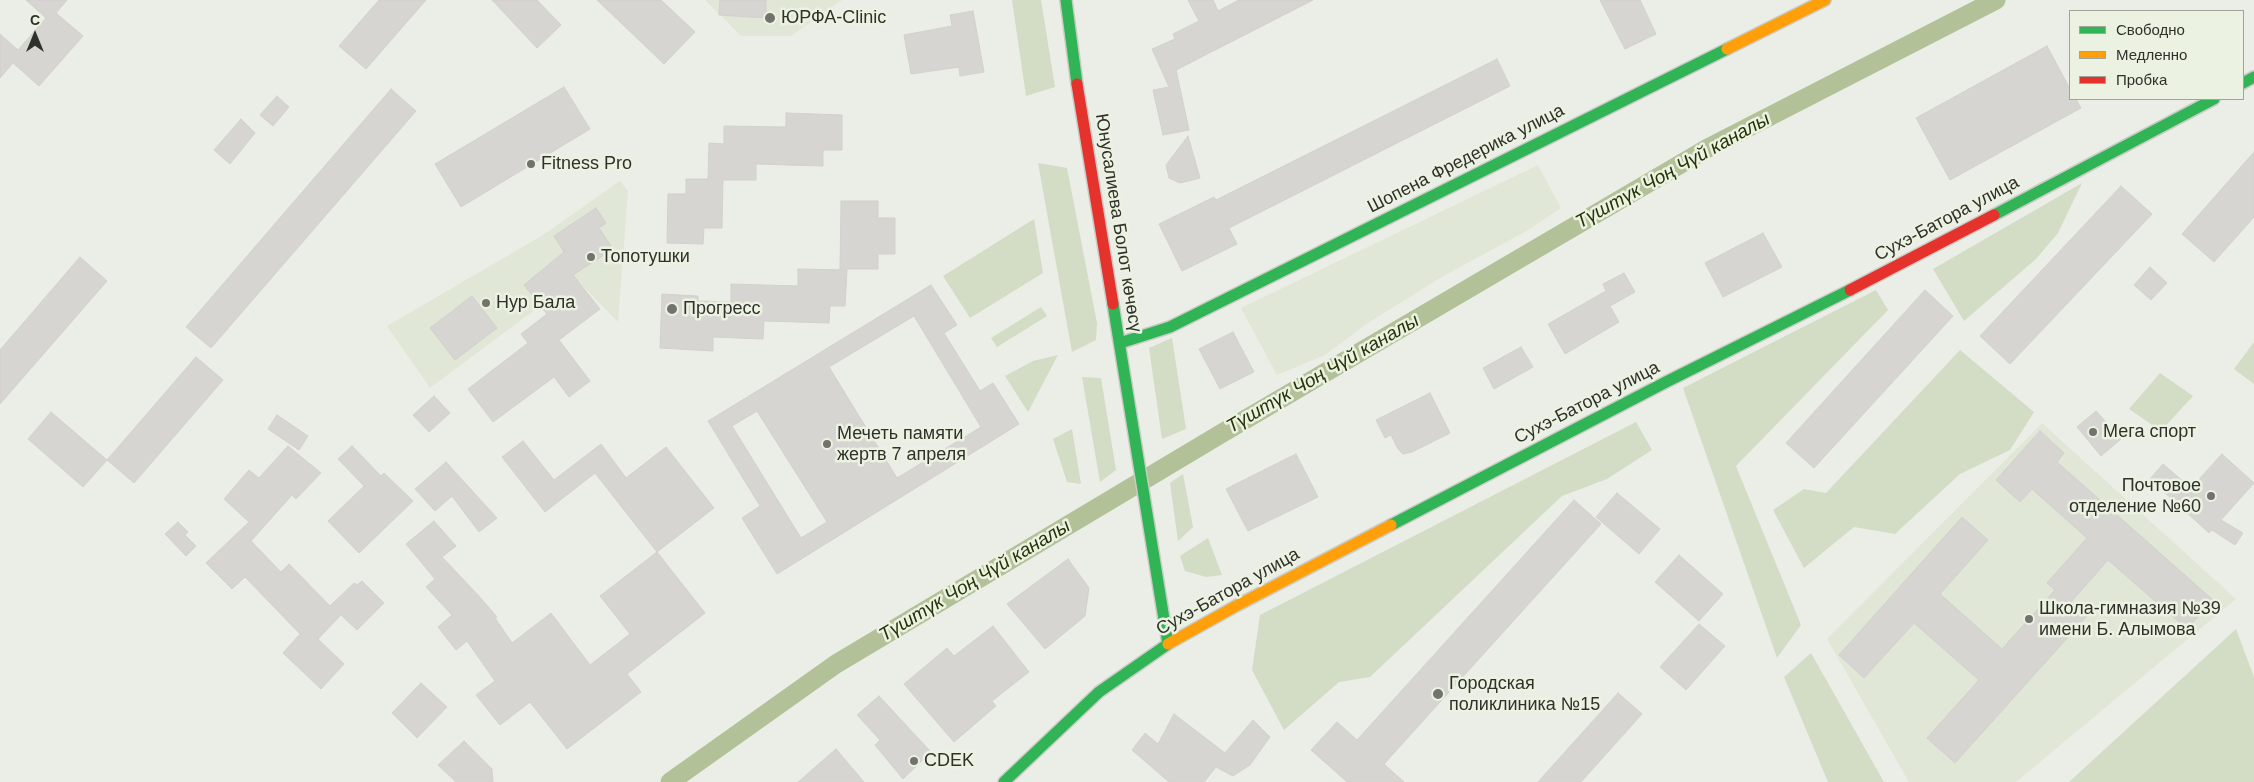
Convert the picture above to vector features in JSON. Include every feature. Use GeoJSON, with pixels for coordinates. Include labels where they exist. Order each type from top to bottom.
{"type":"FeatureCollection","features":[{"type":"Feature","properties":{"kind":"main road","name":"Юнусалиева Болот көчөсү"},"geometry":{"type":"LineString","coordinates":[[1066,0],[1081,111],[1168,644]]}},
{"type":"Feature","properties":{"kind":"main road","name":"Шопена Фредерика улица"},"geometry":{"type":"LineString","coordinates":[[1120,343],[1170,328],[1825,0]]}},
{"type":"Feature","properties":{"kind":"main road","name":"Сухэ-Батора улица"},"geometry":{"type":"LineString","coordinates":[[1004,782],[1099,692],[1168,644],[1280,583],[1666,382],[1883,273],[2212,100]]}},
{"type":"Feature","properties":{"kind":"shaded area","name":"ЮРФА-Clinic"},"geometry":{"type":"Polygon","coordinates":[[[705,0],[842,0],[791,36],[741,36],[705,0]]]}},
{"type":"Feature","properties":{"kind":"shaded area"},"geometry":{"type":"Polygon","coordinates":[[[1012,0],[1041,0],[1055,87],[1026,96],[1012,0]]]}},
{"type":"Feature","properties":{"kind":"shaded area"},"geometry":{"type":"Polygon","coordinates":[[[1038,163],[1067,168],[1097,323],[1096,340],[1072,352],[1038,163]]]}},
{"type":"Feature","properties":{"kind":"shaded area"},"geometry":{"type":"Polygon","coordinates":[[[1538,165],[1561,208],[1530,229],[1440,278],[1368,323],[1325,355],[1277,375],[1241,308],[1538,165]]]}},
{"type":"Feature","properties":{"kind":"shaded area","name":"Нур Бала"},"geometry":{"type":"Polygon","coordinates":[[[620,181],[628,191],[618,322],[576,279],[430,388],[387,326],[543,235],[620,181]]]}},
{"type":"Feature","properties":{"kind":"shaded area"},"geometry":{"type":"Polygon","coordinates":[[[2082,183],[2058,233],[2036,259],[1964,321],[1933,269],[2082,183]]]}},
{"type":"Feature","properties":{"kind":"shaded area"},"geometry":{"type":"Polygon","coordinates":[[[1034,219],[1043,273],[970,318],[943,276],[1034,219]]]}},
{"type":"Feature","properties":{"kind":"shaded area"},"geometry":{"type":"Polygon","coordinates":[[[1876,290],[1888,310],[1736,466],[1801,625],[1777,658],[1683,388],[1876,290]]]}},
{"type":"Feature","properties":{"kind":"shaded area"},"geometry":{"type":"Polygon","coordinates":[[[1041,307],[1047,316],[997,347],[991,338],[1041,307]]]}},
{"type":"Feature","properties":{"kind":"shaded area"},"geometry":{"type":"Polygon","coordinates":[[[1172,338],[1186,429],[1162,439],[1149,348],[1172,338]]]}},
{"type":"Feature","properties":{"kind":"shaded area"},"geometry":{"type":"Polygon","coordinates":[[[2254,342],[2254,384],[2234,369],[2254,342]]]}},
{"type":"Feature","properties":{"kind":"shaded area"},"geometry":{"type":"Polygon","coordinates":[[[1960,350],[2034,412],[2010,450],[1960,474],[1895,534],[1854,527],[1804,568],[1773,510],[1804,489],[1826,493],[1960,350]]]}},
{"type":"Feature","properties":{"kind":"shaded area"},"geometry":{"type":"Polygon","coordinates":[[[1058,355],[1028,412],[1005,376],[1033,361],[1058,355]]]}},
{"type":"Feature","properties":{"kind":"shaded area"},"geometry":{"type":"Polygon","coordinates":[[[2160,373],[2193,396],[2161,431],[2129,409],[2160,373]]]}},
{"type":"Feature","properties":{"kind":"shaded area"},"geometry":{"type":"Polygon","coordinates":[[[1082,377],[1101,378],[1116,470],[1100,482],[1082,377]]]}},
{"type":"Feature","properties":{"kind":"shaded area"},"geometry":{"type":"Polygon","coordinates":[[[1636,422],[1652,450],[1607,479],[1562,496],[1370,677],[1339,682],[1284,730],[1252,670],[1260,615],[1636,422]]]}},
{"type":"Feature","properties":{"kind":"shaded area","name":"Школа-гимназия №39 имени Б. Алымова"},"geometry":{"type":"Polygon","coordinates":[[[2042,423],[2236,599],[2016,782],[1909,782],[1827,639],[2042,423]]]}},
{"type":"Feature","properties":{"kind":"shaded area"},"geometry":{"type":"Polygon","coordinates":[[[1072,429],[1081,484],[1067,482],[1053,439],[1072,429]]]}},
{"type":"Feature","properties":{"kind":"shaded area"},"geometry":{"type":"Polygon","coordinates":[[[1183,474],[1193,527],[1178,541],[1170,483],[1183,474]]]}},
{"type":"Feature","properties":{"kind":"shaded area"},"geometry":{"type":"Polygon","coordinates":[[[1208,538],[1222,575],[1206,577],[1185,571],[1180,556],[1208,538]]]}},
{"type":"Feature","properties":{"kind":"shaded area"},"geometry":{"type":"Polygon","coordinates":[[[2236,629],[2254,677],[2254,782],[2069,782],[2236,629]]]}},
{"type":"Feature","properties":{"kind":"shaded area"},"geometry":{"type":"Polygon","coordinates":[[[1811,653],[1884,782],[1828,782],[1784,677],[1811,653]]]}},
{"type":"Feature","properties":{"kind":"building"},"geometry":{"type":"Polygon","coordinates":[[[26,0],[67,0],[56,13],[83,36],[39,86],[13,63],[0,78],[0,34],[18,50],[46,18],[26,0]]]}},
{"type":"Feature","properties":{"kind":"building"},"geometry":{"type":"Polygon","coordinates":[[[379,0],[426,0],[366,69],[339,46],[379,0]]]}},
{"type":"Feature","properties":{"kind":"building"},"geometry":{"type":"Polygon","coordinates":[[[492,0],[537,0],[561,25],[537,48],[492,0]]]}},
{"type":"Feature","properties":{"kind":"building"},"geometry":{"type":"Polygon","coordinates":[[[597,0],[661,0],[695,32],[664,64],[597,0]]]}},
{"type":"Feature","properties":{"kind":"building"},"geometry":{"type":"Polygon","coordinates":[[[720,0],[766,0],[766,18],[719,15],[720,0]]]}},
{"type":"Feature","properties":{"kind":"building"},"geometry":{"type":"Polygon","coordinates":[[[1188,0],[1213,0],[1218,11],[1239,0],[1313,0],[1176,70],[1189,130],[1163,135],[1153,90],[1169,87],[1152,49],[1175,39],[1173,34],[1199,21],[1188,0]]]}},
{"type":"Feature","properties":{"kind":"building"},"geometry":{"type":"Polygon","coordinates":[[[1600,0],[1640,0],[1656,34],[1625,49],[1600,0]]]}},
{"type":"Feature","properties":{"kind":"building"},"geometry":{"type":"Polygon","coordinates":[[[973,11],[984,72],[960,76],[959,67],[911,74],[904,35],[952,26],[950,15],[973,11]]]}},
{"type":"Feature","properties":{"kind":"building"},"geometry":{"type":"Polygon","coordinates":[[[2047,46],[2069,87],[2069,100],[2077,100],[2081,108],[1950,180],[1916,118],[2047,46]]]}},
{"type":"Feature","properties":{"kind":"building"},"geometry":{"type":"Polygon","coordinates":[[[1497,59],[1510,86],[1229,228],[1237,244],[1182,271],[1159,224],[1214,197],[1216,200],[1497,59]]]}},
{"type":"Feature","properties":{"kind":"building"},"geometry":{"type":"Polygon","coordinates":[[[564,87],[590,129],[461,207],[435,164],[564,87]]]}},
{"type":"Feature","properties":{"kind":"building"},"geometry":{"type":"Polygon","coordinates":[[[391,89],[416,111],[211,348],[186,327],[391,89]]]}},
{"type":"Feature","properties":{"kind":"building"},"geometry":{"type":"Polygon","coordinates":[[[277,96],[289,107],[273,126],[260,115],[277,96]]]}},
{"type":"Feature","properties":{"kind":"building"},"geometry":{"type":"Polygon","coordinates":[[[786,113],[842,115],[842,150],[823,150],[823,166],[756,164],[756,180],[723,180],[722,228],[704,228],[703,244],[667,243],[668,194],[686,194],[686,179],[708,179],[709,143],[724,144],[724,126],[786,127],[786,113]]]}},
{"type":"Feature","properties":{"kind":"building"},"geometry":{"type":"Polygon","coordinates":[[[241,119],[255,133],[230,164],[214,150],[241,119]]]}},
{"type":"Feature","properties":{"kind":"building"},"geometry":{"type":"Polygon","coordinates":[[[1188,136],[1200,178],[1180,183],[1169,178],[1166,165],[1188,136]]]}},
{"type":"Feature","properties":{"kind":"building"},"geometry":{"type":"Polygon","coordinates":[[[2254,152],[2254,217],[2214,262],[2182,234],[2254,152]]]}},
{"type":"Feature","properties":{"kind":"building"},"geometry":{"type":"Polygon","coordinates":[[[2121,186],[2152,214],[2010,364],[1980,336],[2121,186]]]}},
{"type":"Feature","properties":{"kind":"building"},"geometry":{"type":"Polygon","coordinates":[[[841,201],[878,201],[878,218],[895,218],[895,254],[878,254],[878,269],[840,269],[841,201]]]}},
{"type":"Feature","properties":{"kind":"building"},"geometry":{"type":"Polygon","coordinates":[[[596,208],[606,223],[599,228],[613,249],[573,275],[600,309],[559,340],[590,381],[569,397],[554,377],[493,422],[468,389],[528,343],[521,334],[547,314],[524,285],[564,252],[554,236],[596,208]]]}},
{"type":"Feature","properties":{"kind":"building"},"geometry":{"type":"Polygon","coordinates":[[[1763,233],[1782,267],[1723,297],[1705,263],[1763,233]]]}},
{"type":"Feature","properties":{"kind":"building"},"geometry":{"type":"Polygon","coordinates":[[[80,257],[107,281],[0,404],[0,350],[80,257]]]}},
{"type":"Feature","properties":{"kind":"building"},"geometry":{"type":"Polygon","coordinates":[[[2150,267],[2167,283],[2151,300],[2134,285],[2150,267]]]}},
{"type":"Feature","properties":{"kind":"building"},"geometry":{"type":"Polygon","coordinates":[[[798,269],[847,270],[845,306],[830,306],[829,323],[764,321],[763,339],[713,337],[713,351],[660,348],[662,294],[698,296],[698,301],[731,302],[731,284],[798,286],[798,269]]]}},
{"type":"Feature","properties":{"kind":"building"},"geometry":{"type":"Polygon","coordinates":[[[1624,273],[1635,292],[1610,306],[1619,322],[1565,354],[1548,324],[1606,291],[1603,284],[1624,273]]]}},
{"type":"Feature","properties":{"kind":"building"},"geometry":{"type":"Polygon","coordinates":[[[931,285],[957,325],[944,333],[980,391],[993,383],[1019,424],[777,574],[742,518],[760,506],[708,421],[931,285]],[[914,316],[829,367],[897,478],[981,427],[914,316]],[[757,411],[732,426],[801,538],[827,522],[757,411]]]}},
{"type":"Feature","properties":{"kind":"building"},"geometry":{"type":"Polygon","coordinates":[[[1925,290],[1953,316],[1814,468],[1786,443],[1925,290]]]}},
{"type":"Feature","properties":{"kind":"building"},"geometry":{"type":"Polygon","coordinates":[[[472,296],[497,328],[455,360],[430,328],[472,296]]]}},
{"type":"Feature","properties":{"kind":"building"},"geometry":{"type":"Polygon","coordinates":[[[1233,332],[1254,372],[1220,389],[1199,349],[1233,332]]]}},
{"type":"Feature","properties":{"kind":"building"},"geometry":{"type":"Polygon","coordinates":[[[1521,347],[1533,367],[1494,389],[1483,368],[1521,347]]]}},
{"type":"Feature","properties":{"kind":"building"},"geometry":{"type":"Polygon","coordinates":[[[196,357],[223,380],[134,483],[107,460],[196,357]]]}},
{"type":"Feature","properties":{"kind":"building"},"geometry":{"type":"Polygon","coordinates":[[[1430,393],[1450,433],[1412,452],[1403,454],[1398,449],[1391,435],[1385,438],[1376,420],[1430,393]]]}},
{"type":"Feature","properties":{"kind":"building"},"geometry":{"type":"Polygon","coordinates":[[[434,396],[450,413],[429,432],[413,415],[434,396]]]}},
{"type":"Feature","properties":{"kind":"building"},"geometry":{"type":"Polygon","coordinates":[[[2096,411],[2121,439],[2101,456],[2077,427],[2096,411]]]}},
{"type":"Feature","properties":{"kind":"building"},"geometry":{"type":"Polygon","coordinates":[[[51,412],[107,460],[83,487],[28,439],[51,412]]]}},
{"type":"Feature","properties":{"kind":"building"},"geometry":{"type":"Polygon","coordinates":[[[277,415],[308,436],[299,450],[268,429],[277,415]]]}},
{"type":"Feature","properties":{"kind":"building"},"geometry":{"type":"Polygon","coordinates":[[[2040,431],[2064,453],[2057,462],[2213,600],[2187,629],[2108,560],[2071,602],[2087,616],[1955,763],[1927,738],[1979,680],[1914,623],[1864,678],[1839,655],[1962,517],[1988,540],[1940,594],[2002,649],[2055,590],[2047,583],[2087,538],[2032,489],[2020,502],[1996,480],[2040,431]]]}},
{"type":"Feature","properties":{"kind":"building"},"geometry":{"type":"Polygon","coordinates":[[[523,441],[554,480],[601,444],[626,478],[666,447],[714,508],[657,552],[595,473],[545,512],[502,457],[523,441]]]}},
{"type":"Feature","properties":{"kind":"building"},"geometry":{"type":"Polygon","coordinates":[[[288,446],[321,473],[296,499],[292,495],[251,541],[281,572],[289,564],[330,606],[354,583],[357,585],[362,581],[384,603],[357,630],[341,615],[318,639],[344,664],[321,689],[283,653],[300,634],[245,577],[232,589],[206,563],[249,522],[224,499],[249,470],[259,478],[288,446]]]}},
{"type":"Feature","properties":{"kind":"building"},"geometry":{"type":"Polygon","coordinates":[[[352,446],[381,476],[384,473],[413,501],[359,553],[328,521],[364,486],[338,459],[352,446]]]}},
{"type":"Feature","properties":{"kind":"building"},"geometry":{"type":"Polygon","coordinates":[[[1296,454],[1318,497],[1248,531],[1226,489],[1296,454]]]}},
{"type":"Feature","properties":{"kind":"building"},"geometry":{"type":"Polygon","coordinates":[[[2222,454],[2254,483],[2221,520],[2243,533],[2235,545],[2212,530],[2209,533],[2150,479],[2163,464],[2191,488],[2222,454]]]}},
{"type":"Feature","properties":{"kind":"building"},"geometry":{"type":"Polygon","coordinates":[[[446,462],[497,518],[479,532],[452,496],[435,511],[415,489],[446,462]]]}},
{"type":"Feature","properties":{"kind":"building"},"geometry":{"type":"Polygon","coordinates":[[[1617,493],[1660,529],[1639,554],[1596,517],[1617,493]]]}},
{"type":"Feature","properties":{"kind":"building"},"geometry":{"type":"Polygon","coordinates":[[[1574,500],[1601,524],[1384,764],[1404,782],[1347,782],[1311,750],[1337,722],[1357,740],[1574,500]]]}},
{"type":"Feature","properties":{"kind":"building"},"geometry":{"type":"Polygon","coordinates":[[[434,521],[456,546],[442,557],[497,617],[495,618],[512,643],[551,613],[590,665],[630,634],[600,596],[657,552],[705,613],[627,674],[641,692],[567,749],[530,702],[500,725],[476,695],[495,681],[467,641],[456,650],[438,627],[452,615],[426,587],[435,579],[406,544],[434,521]]]}},
{"type":"Feature","properties":{"kind":"building"},"geometry":{"type":"Polygon","coordinates":[[[178,522],[188,532],[185,535],[196,546],[186,556],[165,534],[178,522]]]}},
{"type":"Feature","properties":{"kind":"building"},"geometry":{"type":"Polygon","coordinates":[[[1679,555],[1723,594],[1699,621],[1655,582],[1679,555]]]}},
{"type":"Feature","properties":{"kind":"building"},"geometry":{"type":"Polygon","coordinates":[[[1068,559],[1089,588],[1085,616],[1045,649],[1007,604],[1068,559]]]}},
{"type":"Feature","properties":{"kind":"building"},"geometry":{"type":"Polygon","coordinates":[[[1699,624],[1725,646],[1686,690],[1660,667],[1699,624]]]}},
{"type":"Feature","properties":{"kind":"building"},"geometry":{"type":"Polygon","coordinates":[[[993,626],[1029,672],[992,701],[996,706],[954,742],[904,684],[947,648],[954,656],[993,626]]]}},
{"type":"Feature","properties":{"kind":"building"},"geometry":{"type":"Polygon","coordinates":[[[421,683],[447,707],[417,738],[392,713],[421,683]]]}},
{"type":"Feature","properties":{"kind":"building"},"geometry":{"type":"Polygon","coordinates":[[[1618,693],[1642,714],[1581,782],[1538,782],[1618,693]]]}},
{"type":"Feature","properties":{"kind":"building"},"geometry":{"type":"Polygon","coordinates":[[[879,696],[931,752],[903,779],[875,745],[880,740],[857,715],[879,696]]]}},
{"type":"Feature","properties":{"kind":"building"},"geometry":{"type":"Polygon","coordinates":[[[1174,714],[1225,753],[1253,720],[1270,737],[1250,765],[1233,776],[1216,767],[1204,782],[1169,782],[1132,750],[1145,733],[1158,744],[1174,714]]]}},
{"type":"Feature","properties":{"kind":"building"},"geometry":{"type":"Polygon","coordinates":[[[464,741],[492,769],[493,782],[456,782],[438,765],[464,741]]]}},
{"type":"Feature","properties":{"kind":"building"},"geometry":{"type":"Polygon","coordinates":[[[836,749],[864,782],[798,782],[836,749]]]}},
{"type":"Feature","properties":{"kind":"waterway","name":"Түштүк Чоң Чүй каналы"},"geometry":{"type":"LineString","coordinates":[[670,782],[836,664],[1224,432],[1708,148],[1996,0]]}},
{"type":"Feature","properties":{"kind":"traffic: fast"},"geometry":{"type":"LineString","coordinates":[[1066,0],[1077,84]]}},
{"type":"Feature","properties":{"kind":"traffic: fast"},"geometry":{"type":"LineString","coordinates":[[1120,343],[1170,327],[1727,49]]}},
{"type":"Feature","properties":{"kind":"traffic: fast"},"geometry":{"type":"LineString","coordinates":[[2244,82],[2254,77]]}},
{"type":"Feature","properties":{"kind":"traffic: fast"},"geometry":{"type":"LineString","coordinates":[[1994,215],[2212,100]]}},
{"type":"Feature","properties":{"kind":"traffic: fast"},"geometry":{"type":"LineString","coordinates":[[1391,525],[1666,382],[1850,290]]}},
{"type":"Feature","properties":{"kind":"traffic: fast"},"geometry":{"type":"LineString","coordinates":[[1004,782],[1099,692],[1168,644],[1113,304]]}},
{"type":"Feature","properties":{"kind":"traffic: slow"},"geometry":{"type":"LineString","coordinates":[[1727,49],[1825,0]]}},
{"type":"Feature","properties":{"kind":"traffic: slow"},"geometry":{"type":"LineString","coordinates":[[1168,644],[1236,606],[1391,525]]}},
{"type":"Feature","properties":{"kind":"traffic: jam"},"geometry":{"type":"LineString","coordinates":[[1077,84],[1113,304]]}},
{"type":"Feature","properties":{"kind":"traffic: jam"},"geometry":{"type":"LineString","coordinates":[[1850,290],[1994,215]]}},
{"type":"Feature","properties":{"kind":"place","name":"ЮРФА-Clinic"},"geometry":{"type":"Point","coordinates":[770,18]}},
{"type":"Feature","properties":{"kind":"place","name":"Fitness Pro"},"geometry":{"type":"Point","coordinates":[531,164]}},
{"type":"Feature","properties":{"kind":"place","name":"Топотушки"},"geometry":{"type":"Point","coordinates":[591,257]}},
{"type":"Feature","properties":{"kind":"place","name":"Нур Бала"},"geometry":{"type":"Point","coordinates":[486,303]}},
{"type":"Feature","properties":{"kind":"place","name":"Прогресс"},"geometry":{"type":"Point","coordinates":[672,309]}},
{"type":"Feature","properties":{"kind":"place","name":"Мега спорт"},"geometry":{"type":"Point","coordinates":[2093,432]}},
{"type":"Feature","properties":{"kind":"place","name":"Мечеть памяти жертв 7 апреля"},"geometry":{"type":"Point","coordinates":[827,444]}},
{"type":"Feature","properties":{"kind":"place","name":"Почтовое отделение №60"},"geometry":{"type":"Point","coordinates":[2211,496]}},
{"type":"Feature","properties":{"kind":"place","name":"Школа-гимназия №39 имени Б. Алымова"},"geometry":{"type":"Point","coordinates":[2029,619]}},
{"type":"Feature","properties":{"kind":"place","name":"Городская поликлиника №15"},"geometry":{"type":"Point","coordinates":[1438,694]}},
{"type":"Feature","properties":{"kind":"place","name":"CDEK"},"geometry":{"type":"Point","coordinates":[914,761]}}]}
